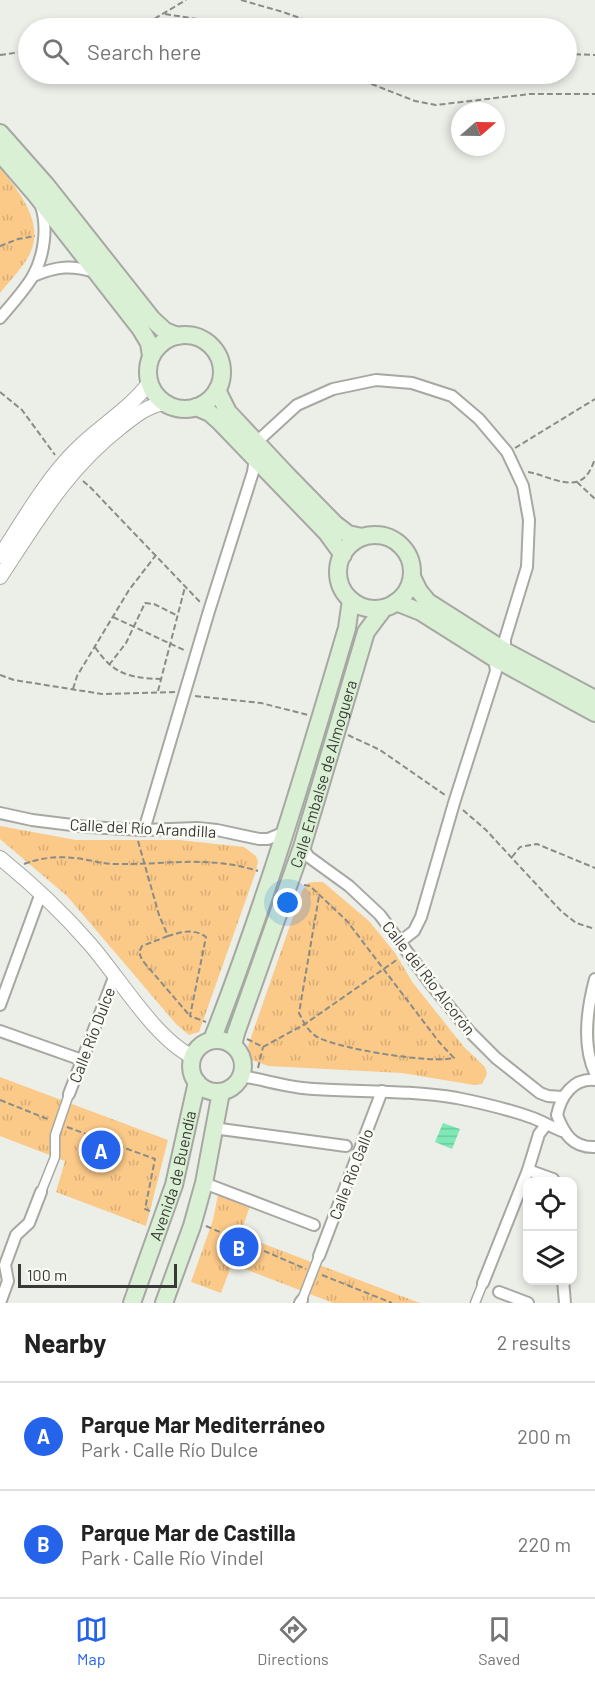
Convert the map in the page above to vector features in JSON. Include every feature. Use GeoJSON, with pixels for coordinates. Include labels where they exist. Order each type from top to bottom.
{"type":"FeatureCollection","features":[{"type":"Feature","properties":{"kind":"main road"},"geometry":{"type":"LineString","coordinates":[[0,133],[46,185],[152,319],[165,331],[177,336]]}},
{"type":"Feature","properties":{"kind":"main road"},"geometry":{"type":"LineString","coordinates":[[0,153],[37,196],[140,328],[149,343],[152,356]]}},
{"type":"Feature","properties":{"kind":"main road"},"geometry":{"type":"LineString","coordinates":[[190,335],[202,339],[214,350],[221,369],[217,390],[196,407],[185,409],[164,403],[149,383],[148,374],[152,356],[158,346],[177,336],[190,335]]}},
{"type":"Feature","properties":{"kind":"main road"},"geometry":{"type":"LineString","coordinates":[[217,390],[228,412],[335,524],[348,534],[362,537]]}},
{"type":"Feature","properties":{"kind":"main road"},"geometry":{"type":"LineString","coordinates":[[196,407],[210,413],[255,458],[327,533],[343,555]]}},
{"type":"Feature","properties":{"kind":"main road"},"geometry":{"type":"LineString","coordinates":[[385,536],[398,543],[407,554],[412,567],[412,577],[404,596],[390,605],[373,609],[361,606],[351,600],[345,592],[338,574],[343,555],[354,541],[362,537],[385,536]]}},
{"type":"Feature","properties":{"kind":"main road"},"geometry":{"type":"LineString","coordinates":[[412,577],[428,602],[500,655],[595,699]]}},
{"type":"Feature","properties":{"kind":"main road","name":"Calle Embalse de Almoguera"},"geometry":{"type":"LineString","coordinates":[[215,1033],[286,831],[347,628],[351,600]]}},
{"type":"Feature","properties":{"kind":"main road"},"geometry":{"type":"LineString","coordinates":[[390,605],[421,612],[500,655],[595,713]]}},
{"type":"Feature","properties":{"kind":"main road","name":"Calle Embalse de Almoguera"},"geometry":{"type":"LineString","coordinates":[[235,1039],[302,847],[366,632],[390,605]]}},
{"type":"Feature","properties":{"kind":"main road"},"geometry":{"type":"LineString","coordinates":[[215,1033],[224,1041],[235,1039],[248,1077],[221,1092],[210,1091],[197,1082],[193,1072],[193,1057],[215,1033]]}},
{"type":"Feature","properties":{"kind":"main road","name":"Avenida de Buendía"},"geometry":{"type":"LineString","coordinates":[[132,1303],[174,1185],[197,1082]]}},
{"type":"Feature","properties":{"kind":"main road","name":"Avenida de Buendía"},"geometry":{"type":"LineString","coordinates":[[164,1303],[204,1183],[221,1092]]}},
{"type":"Feature","properties":{"kind":"street"},"geometry":{"type":"LineString","coordinates":[[0,318],[33,276],[44,239],[44,215],[37,196]]}},
{"type":"Feature","properties":{"kind":"street"},"geometry":{"type":"LineString","coordinates":[[33,276],[64,266],[96,272]]}},
{"type":"Feature","properties":{"kind":"street"},"geometry":{"type":"LineString","coordinates":[[254,441],[261,438],[297,405],[333,388],[375,380],[412,383],[452,396],[479,419],[507,452],[523,486],[529,520],[527,567],[421,917],[414,931],[401,941]]}},
{"type":"Feature","properties":{"kind":"street"},"geometry":{"type":"LineString","coordinates":[[0,556],[96,431],[132,403],[149,383]]}},
{"type":"Feature","properties":{"kind":"street"},"geometry":{"type":"LineString","coordinates":[[0,577],[67,468],[139,413],[152,405],[164,403]]}},
{"type":"Feature","properties":{"kind":"street"},"geometry":{"type":"LineString","coordinates":[[140,830],[254,472],[255,458]]}},
{"type":"Feature","properties":{"kind":"street","name":"Calle del Río Arandilla"},"geometry":{"type":"LineString","coordinates":[[0,813],[66,825],[140,830],[197,828],[268,839],[286,831]]}},
{"type":"Feature","properties":{"kind":"street","name":"Calle del Río Alcorón"},"geometry":{"type":"LineString","coordinates":[[302,847],[309,857],[321,867],[367,901],[391,927],[447,1007],[496,1058],[540,1093],[562,1097]]}},
{"type":"Feature","properties":{"kind":"street"},"geometry":{"type":"LineString","coordinates":[[0,858],[41,893],[89,943],[167,1041],[193,1057]]}},
{"type":"Feature","properties":{"kind":"street"},"geometry":{"type":"LineString","coordinates":[[0,1005],[41,893]]}},
{"type":"Feature","properties":{"kind":"street","name":"Calle Río Dulce"},"geometry":{"type":"LineString","coordinates":[[69,1094],[116,975]]}},
{"type":"Feature","properties":{"kind":"street"},"geometry":{"type":"LineString","coordinates":[[581,1082],[589,1060],[588,1034],[595,979]]}},
{"type":"Feature","properties":{"kind":"street"},"geometry":{"type":"LineString","coordinates":[[0,1030],[82,1060]]}},
{"type":"Feature","properties":{"kind":"street"},"geometry":{"type":"LineString","coordinates":[[589,1060],[595,1073]]}},
{"type":"Feature","properties":{"kind":"street"},"geometry":{"type":"LineString","coordinates":[[248,1077],[282,1086],[382,1091],[457,1098],[535,1119],[562,1131],[574,1143],[594,1148]]}},
{"type":"Feature","properties":{"kind":"street"},"geometry":{"type":"LineString","coordinates":[[562,1131],[557,1115],[562,1097],[581,1082],[595,1080]]}},
{"type":"Feature","properties":{"kind":"street","name":"Calle Río Gallo"},"geometry":{"type":"LineString","coordinates":[[319,1256],[382,1091]]}},
{"type":"Feature","properties":{"kind":"street"},"geometry":{"type":"LineString","coordinates":[[0,1303],[8,1281],[5,1265],[16,1235],[29,1223],[42,1192],[55,1157],[55,1135],[69,1094]]}},
{"type":"Feature","properties":{"kind":"street"},"geometry":{"type":"LineString","coordinates":[[535,1119],[550,1119],[557,1115]]}},
{"type":"Feature","properties":{"kind":"street"},"geometry":{"type":"LineString","coordinates":[[475,1303],[528,1170],[539,1134],[546,1125]]}},
{"type":"Feature","properties":{"kind":"street"},"geometry":{"type":"LineString","coordinates":[[213,1128],[346,1146]]}},
{"type":"Feature","properties":{"kind":"street"},"geometry":{"type":"LineString","coordinates":[[528,1170],[547,1177]]}},
{"type":"Feature","properties":{"kind":"street"},"geometry":{"type":"LineString","coordinates":[[204,1183],[314,1225]]}},
{"type":"Feature","properties":{"kind":"street"},"geometry":{"type":"LineString","coordinates":[[301,1302],[319,1256]]}},
{"type":"Feature","properties":{"kind":"street"},"geometry":{"type":"LineString","coordinates":[[563,1285],[565,1303]]}},
{"type":"Feature","properties":{"kind":"street"},"geometry":{"type":"LineString","coordinates":[[499,1292],[528,1303]]}},
{"type":"Feature","properties":{"kind":"path"},"geometry":{"type":"LineString","coordinates":[[158,18],[186,0]]}},
{"type":"Feature","properties":{"kind":"path"},"geometry":{"type":"LineString","coordinates":[[241,0],[300,18]]}},
{"type":"Feature","properties":{"kind":"path"},"geometry":{"type":"LineString","coordinates":[[165,14],[191,18]]}},
{"type":"Feature","properties":{"kind":"path"},"geometry":{"type":"LineString","coordinates":[[0,55],[18,52]]}},
{"type":"Feature","properties":{"kind":"path"},"geometry":{"type":"LineString","coordinates":[[577,54],[595,55]]}},
{"type":"Feature","properties":{"kind":"path"},"geometry":{"type":"LineString","coordinates":[[372,84],[415,101],[436,105],[530,94],[595,94]]}},
{"type":"Feature","properties":{"kind":"path"},"geometry":{"type":"LineString","coordinates":[[0,246],[27,237],[34,236],[44,239]]}},
{"type":"Feature","properties":{"kind":"path"},"geometry":{"type":"LineString","coordinates":[[0,392],[22,410],[67,468],[90,487],[209,611]]}},
{"type":"Feature","properties":{"kind":"path"},"geometry":{"type":"LineString","coordinates":[[507,452],[529,441],[595,399]]}},
{"type":"Feature","properties":{"kind":"path"},"geometry":{"type":"LineString","coordinates":[[516,471],[531,472],[556,481],[577,482],[586,476],[595,459]]}},
{"type":"Feature","properties":{"kind":"path"},"geometry":{"type":"LineString","coordinates":[[577,482],[595,499]]}},
{"type":"Feature","properties":{"kind":"path"},"geometry":{"type":"LineString","coordinates":[[73,689],[94,647],[129,590],[156,555]]}},
{"type":"Feature","properties":{"kind":"path"},"geometry":{"type":"LineString","coordinates":[[158,692],[185,587]]}},
{"type":"Feature","properties":{"kind":"path"},"geometry":{"type":"LineString","coordinates":[[110,664],[135,628],[146,603],[154,604],[178,616]]}},
{"type":"Feature","properties":{"kind":"path"},"geometry":{"type":"LineString","coordinates":[[113,617],[196,656]]}},
{"type":"Feature","properties":{"kind":"path"},"geometry":{"type":"LineString","coordinates":[[94,647],[105,661],[128,676],[161,679]]}},
{"type":"Feature","properties":{"kind":"path"},"geometry":{"type":"LineString","coordinates":[[140,830],[144,865],[159,915],[168,936]]}},
{"type":"Feature","properties":{"kind":"path"},"geometry":{"type":"LineString","coordinates":[[512,857],[520,847],[537,844],[595,868]]}},
{"type":"Feature","properties":{"kind":"path"},"geometry":{"type":"LineString","coordinates":[[13,869],[38,859],[73,857],[110,864],[144,865],[188,860],[247,868],[271,875]]}},
{"type":"Feature","properties":{"kind":"path"},"geometry":{"type":"LineString","coordinates":[[290,882],[310,886],[347,921],[439,1042],[454,1058],[416,1059],[340,1044],[319,1038],[308,1029],[298,1013],[319,896]]}},
{"type":"Feature","properties":{"kind":"path"},"geometry":{"type":"LineString","coordinates":[[190,1016],[206,937],[200,933],[188,931],[142,946],[139,952],[142,960],[190,1016],[215,1033]]}},
{"type":"Feature","properties":{"kind":"path"},"geometry":{"type":"LineString","coordinates":[[248,1077],[263,1047],[305,1024],[409,952]]}},
{"type":"Feature","properties":{"kind":"path"},"geometry":{"type":"LineString","coordinates":[[235,1039],[263,1047]]}},
{"type":"Feature","properties":{"kind":"path"},"geometry":{"type":"LineString","coordinates":[[0,1100],[155,1160],[144,1209],[164,1217]]}},
{"type":"Feature","properties":{"kind":"path"},"geometry":{"type":"LineString","coordinates":[[193,1221],[312,1272],[392,1303]]}},
{"type":"Feature","properties":{"kind":"green space"},"geometry":{"type":"Polygon","coordinates":[[[0,167],[27,206],[34,228],[34,239],[26,261],[0,293],[0,167]]]}},
{"type":"Feature","properties":{"kind":"green space"},"geometry":{"type":"Polygon","coordinates":[[[0,826],[76,840],[179,840],[244,847],[256,856],[258,862],[255,874],[199,1032],[189,1035],[176,1024],[67,896],[0,839],[0,826]]]}},
{"type":"Feature","properties":{"kind":"green space"},"geometry":{"type":"Polygon","coordinates":[[[323,882],[369,921],[395,953],[413,983],[464,1047],[485,1067],[487,1074],[482,1084],[474,1085],[402,1073],[268,1066],[252,1060],[248,1046],[302,891],[308,883],[323,882]]]}},
{"type":"Feature","properties":{"kind":"green space"},"geometry":{"type":"Polygon","coordinates":[[[0,1077],[168,1140],[146,1226],[56,1192],[65,1161],[0,1136],[0,1077]]]}},
{"type":"Feature","properties":{"kind":"green space"},"geometry":{"type":"Polygon","coordinates":[[[218,1195],[250,1206],[240,1235],[420,1303],[333,1303],[232,1264],[221,1293],[191,1282],[213,1220],[218,1195]]]}},
{"type":"Feature","properties":{"kind":"shaded area"},"geometry":{"type":"Polygon","coordinates":[[[443,1123],[460,1129],[452,1149],[435,1142],[443,1123]]]}},
{"type":"Feature","properties":{"kind":"place","name":"Parque Mar Mediterráneo"},"geometry":{"type":"Point","coordinates":[101,1150]}},
{"type":"Feature","properties":{"kind":"place","name":"Parque Mar de Castilla"},"geometry":{"type":"Point","coordinates":[239,1247]}}]}
